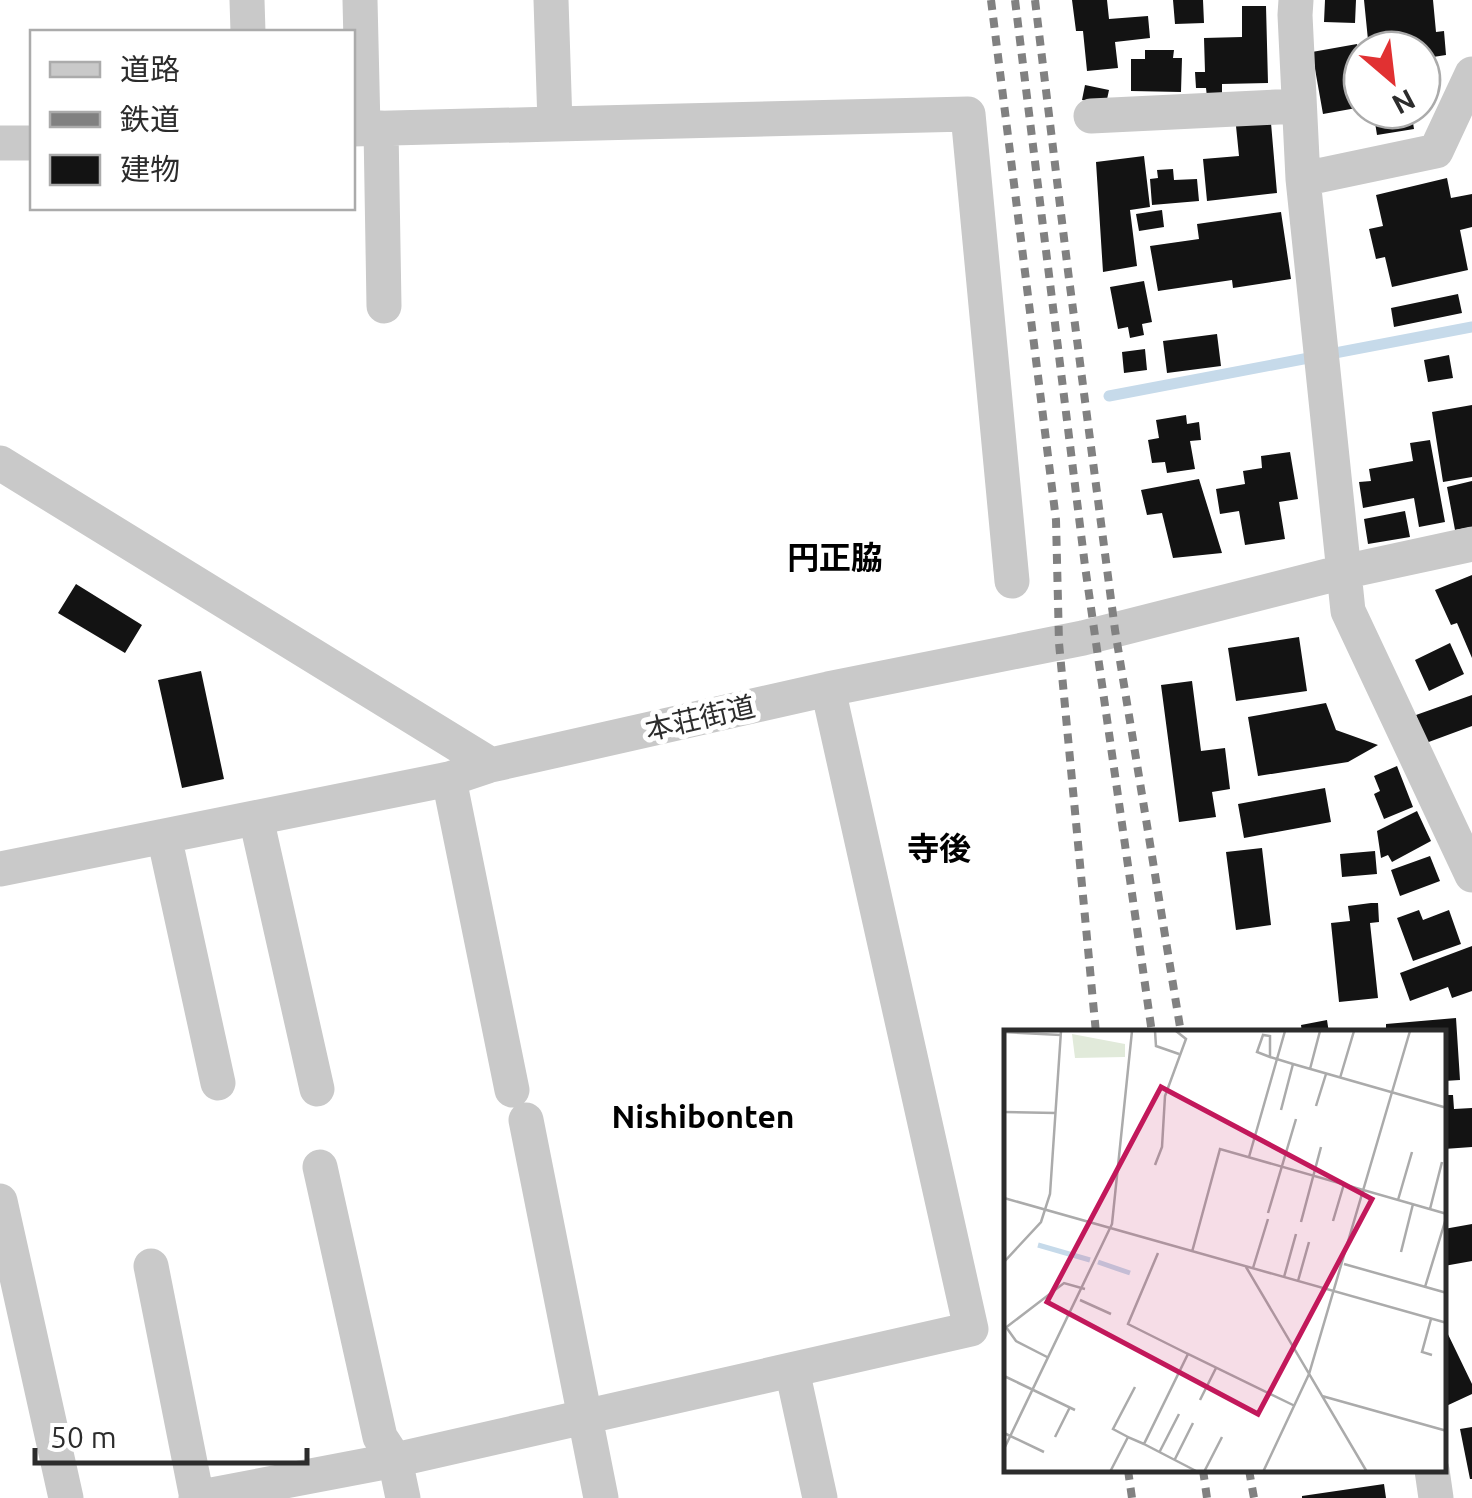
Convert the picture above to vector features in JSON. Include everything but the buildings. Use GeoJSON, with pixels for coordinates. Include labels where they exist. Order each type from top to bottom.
{"type":"FeatureCollection","features":[{"type":"Feature","properties":{"kind":"street"},"geometry":{"type":"LineString","coordinates":[[247,0],[248,30]]}},
{"type":"Feature","properties":{"kind":"street"},"geometry":{"type":"LineString","coordinates":[[360,0],[366,128],[384,306]]}},
{"type":"Feature","properties":{"kind":"street"},"geometry":{"type":"LineString","coordinates":[[551,0],[555,124]]}},
{"type":"Feature","properties":{"kind":"street"},"geometry":{"type":"LineString","coordinates":[[1296,0],[1303,179],[1348,611],[1472,876]]}},
{"type":"Feature","properties":{"kind":"street"},"geometry":{"type":"LineString","coordinates":[[1303,179],[1436,152],[1472,74]]}},
{"type":"Feature","properties":{"kind":"street"},"geometry":{"type":"LineString","coordinates":[[1091,116],[1299,106]]}},
{"type":"Feature","properties":{"kind":"street"},"geometry":{"type":"LineString","coordinates":[[366,128],[968,114],[1012,582]]}},
{"type":"Feature","properties":{"kind":"street"},"geometry":{"type":"LineString","coordinates":[[0,143],[30,142]]}},
{"type":"Feature","properties":{"kind":"street"},"geometry":{"type":"LineString","coordinates":[[0,462],[491,764]]}},
{"type":"Feature","properties":{"kind":"street","name":"本荘街道"},"geometry":{"type":"LineString","coordinates":[[0,869],[449,780],[491,764],[1095,635],[1472,544]]}},
{"type":"Feature","properties":{"kind":"street"},"geometry":{"type":"LineString","coordinates":[[151,1266],[196,1498],[395,1460],[971,1329],[828,689]]}},
{"type":"Feature","properties":{"kind":"street"},"geometry":{"type":"LineString","coordinates":[[449,780],[602,1498]]}},
{"type":"Feature","properties":{"kind":"street"},"geometry":{"type":"LineString","coordinates":[[256,818],[317,1089]]}},
{"type":"Feature","properties":{"kind":"street"},"geometry":{"type":"LineString","coordinates":[[164,836],[218,1083]]}},
{"type":"Feature","properties":{"kind":"street"},"geometry":{"type":"LineString","coordinates":[[320,1167],[380,1436],[395,1460],[403,1498]]}},
{"type":"Feature","properties":{"kind":"street"},"geometry":{"type":"LineString","coordinates":[[0,1202],[66,1498]]}},
{"type":"Feature","properties":{"kind":"street"},"geometry":{"type":"LineString","coordinates":[[792,1370],[820,1498]]}},
{"type":"Feature","properties":{"kind":"street"},"geometry":{"type":"LineString","coordinates":[[1432,1473],[1436,1498]]}},
{"type":"Feature","properties":{"kind":"waterway"},"geometry":{"type":"LineString","coordinates":[[1109,396],[1472,327]]}},
{"type":"Feature","properties":{"kind":"railway"},"geometry":{"type":"LineString","coordinates":[[991,0],[1056,520],[1059,643],[1096,1030]]}},
{"type":"Feature","properties":{"kind":"railway"},"geometry":{"type":"LineString","coordinates":[[1015,0],[1085,566],[1152,1030]]}},
{"type":"Feature","properties":{"kind":"railway"},"geometry":{"type":"LineString","coordinates":[[1035,0],[1115,630],[1181,1030]]}},
{"type":"Feature","properties":{"kind":"railway"},"geometry":{"type":"LineString","coordinates":[[1128,1473],[1132,1498]]}},
{"type":"Feature","properties":{"kind":"railway"},"geometry":{"type":"LineString","coordinates":[[1203,1473],[1207,1498]]}},
{"type":"Feature","properties":{"kind":"railway"},"geometry":{"type":"LineString","coordinates":[[1250,1473],[1254,1498]]}},
{"type":"Feature","properties":{"kind":"district","name":"円正脇"},"geometry":{"type":"Point","coordinates":[835,558]}},
{"type":"Feature","properties":{"kind":"district","name":"寺後"},"geometry":{"type":"Point","coordinates":[939,849]}},
{"type":"Feature","properties":{"kind":"district","name":"Nishibonten"},"geometry":{"type":"Point","coordinates":[703,1117]}}]}
